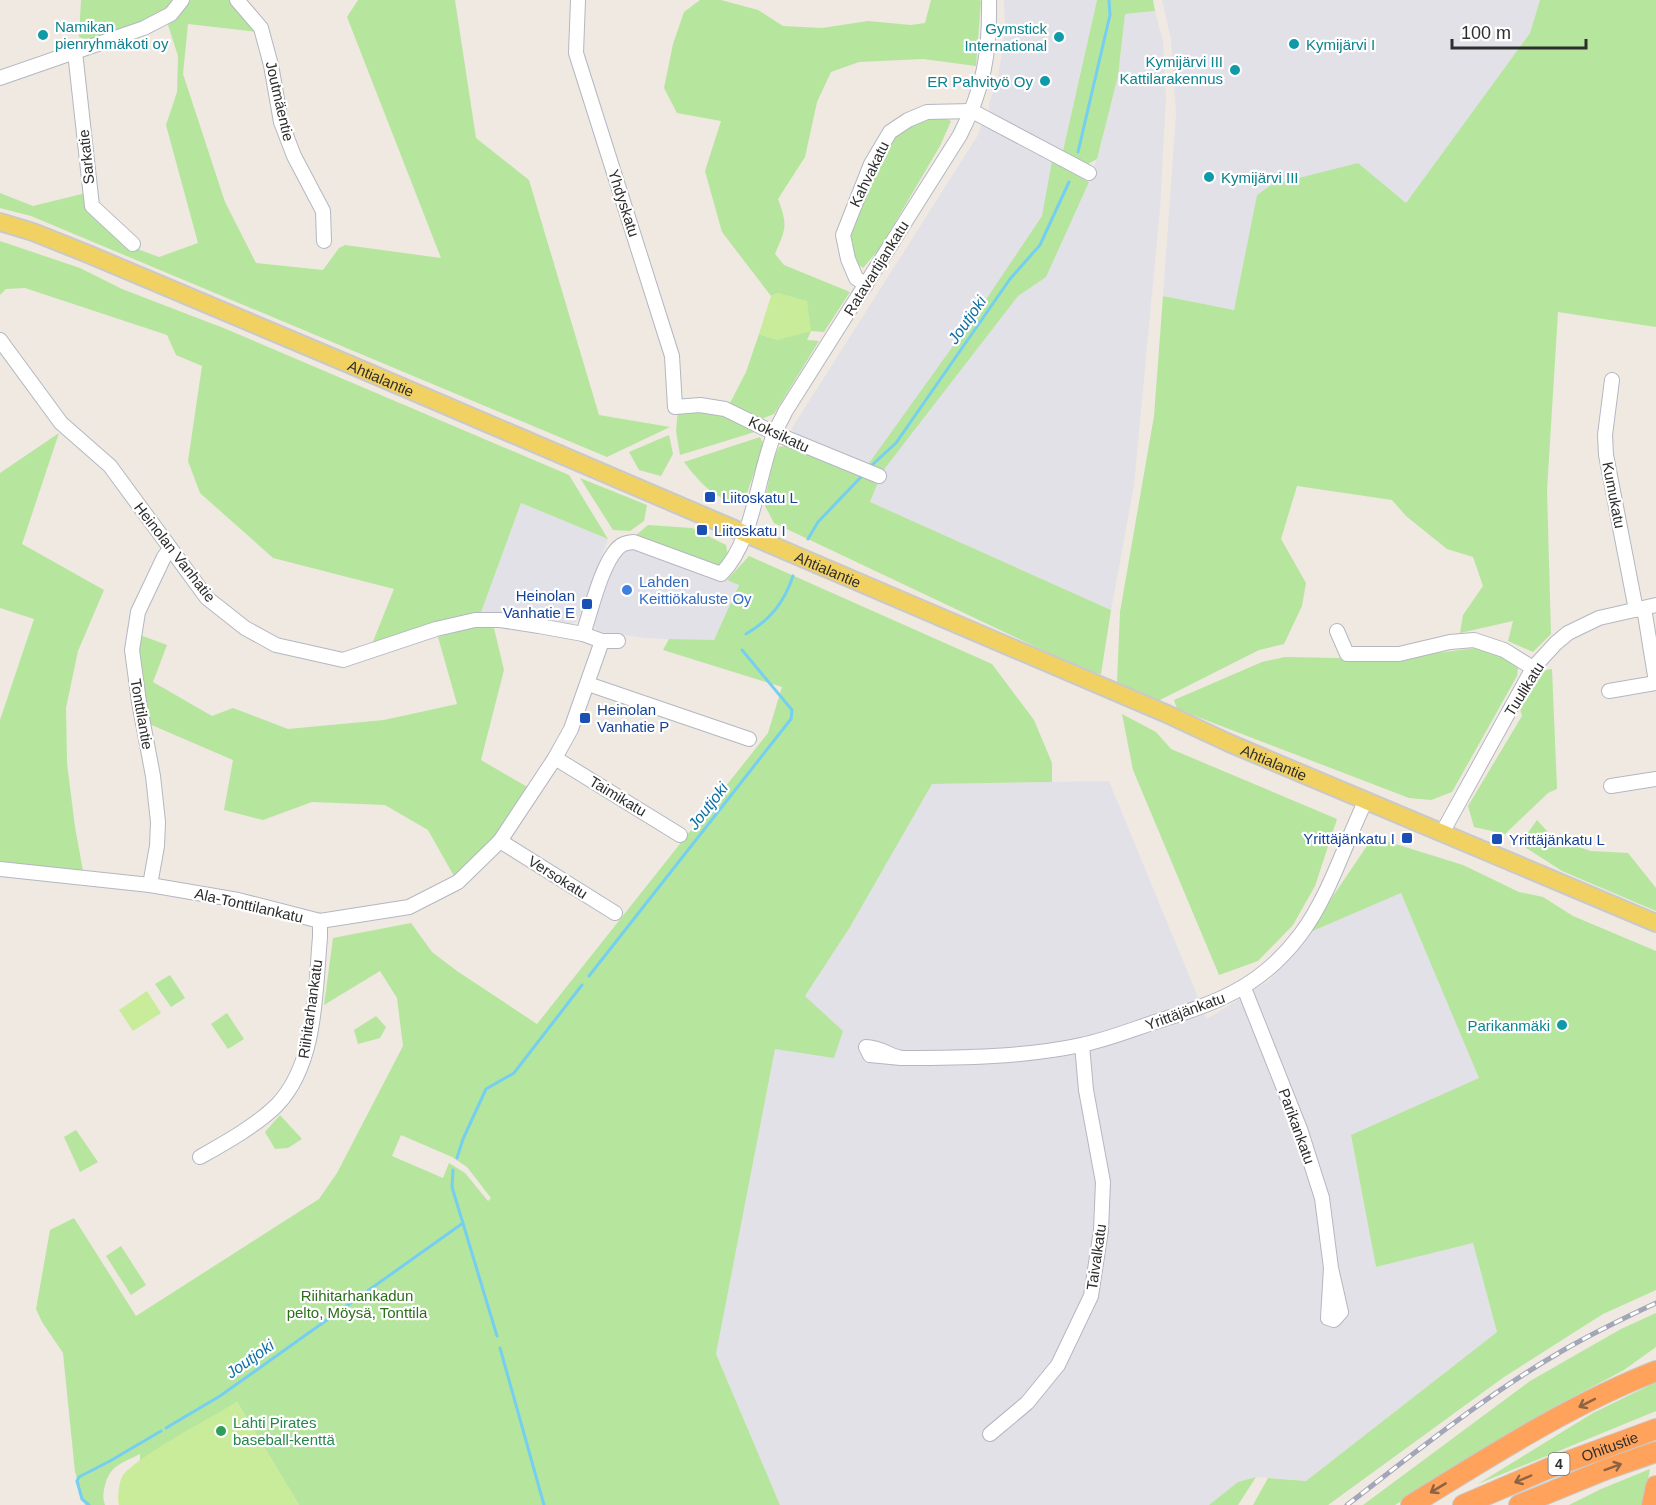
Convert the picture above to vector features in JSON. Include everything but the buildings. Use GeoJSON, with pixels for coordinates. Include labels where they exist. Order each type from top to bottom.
{"type":"FeatureCollection","features":[{"type":"Feature","properties":{"kind":"highway"},"geometry":{"type":"LineString","coordinates":[[1411,1505],[1556,1419],[1648,1374],[1656,1362]]}},
{"type":"Feature","properties":{"kind":"highway","name":"Ohitustie"},"geometry":{"type":"LineString","coordinates":[[1463,1505],[1547,1469],[1656,1429]]}},
{"type":"Feature","properties":{"kind":"highway","name":"Ohitustie"},"geometry":{"type":"LineString","coordinates":[[1519,1505],[1656,1452]]}},
{"type":"Feature","properties":{"kind":"highway"},"geometry":{"type":"LineString","coordinates":[[1552,1505],[1571,1483]]}},
{"type":"Feature","properties":{"kind":"main road","name":"Ahtialantie"},"geometry":{"type":"LineString","coordinates":[[0,222],[33,232],[88,254],[744,532],[1229,743],[1656,922]]}},
{"type":"Feature","properties":{"kind":"street"},"geometry":{"type":"LineString","coordinates":[[0,78],[144,28],[171,14],[182,0]]}},
{"type":"Feature","properties":{"kind":"street","name":"Joutmäentie"},"geometry":{"type":"LineString","coordinates":[[237,0],[261,28],[282,122],[294,156],[323,211],[324,241]]}},
{"type":"Feature","properties":{"kind":"street","name":"Yhdyskatu"},"geometry":{"type":"LineString","coordinates":[[578,0],[576,53],[672,356],[675,407]]}},
{"type":"Feature","properties":{"kind":"street","name":"Ratavartijankatu"},"geometry":{"type":"LineString","coordinates":[[582,634],[607,566],[617,548],[624,543],[634,542],[721,574],[729,567],[740,548],[774,433],[785,412],[954,145],[972,111],[983,80],[990,36],[989,0]]}},
{"type":"Feature","properties":{"kind":"street","name":"Sarkatie"},"geometry":{"type":"LineString","coordinates":[[75,52],[92,206],[133,244]]}},
{"type":"Feature","properties":{"kind":"street","name":"Kahvakatu"},"geometry":{"type":"LineString","coordinates":[[866,285],[856,278],[848,259],[843,235],[871,164],[890,132],[908,120],[927,112],[972,111],[1089,173]]}},
{"type":"Feature","properties":{"kind":"street","name":"Heinolan Vanhatie"},"geometry":{"type":"LineString","coordinates":[[0,340],[61,423],[110,466],[207,598],[245,628],[276,645],[343,660],[436,629],[474,620],[500,620],[582,634],[602,640],[618,641]]}},
{"type":"Feature","properties":{"kind":"street","name":"Kumukatu"},"geometry":{"type":"LineString","coordinates":[[1612,380],[1605,435],[1606,455],[1645,607],[1656,683]]}},
{"type":"Feature","properties":{"kind":"street","name":"Koksikatu"},"geometry":{"type":"LineString","coordinates":[[675,407],[700,405],[725,409],[774,433],[879,476]]}},
{"type":"Feature","properties":{"kind":"street","name":"Tonttilantie"},"geometry":{"type":"LineString","coordinates":[[150,885],[157,846],[158,822],[153,776],[132,650],[138,612],[161,562],[170,549]]}},
{"type":"Feature","properties":{"kind":"street","name":"Tuulikatu"},"geometry":{"type":"LineString","coordinates":[[1442,833],[1533,668],[1556,643],[1573,630],[1599,618],[1645,607]]}},
{"type":"Feature","properties":{"kind":"street"},"geometry":{"type":"LineString","coordinates":[[1336,631],[1347,654],[1399,654],[1450,642],[1474,640],[1504,650],[1533,668]]}},
{"type":"Feature","properties":{"kind":"street","name":"Ala-Tonttilankatu"},"geometry":{"type":"LineString","coordinates":[[0,869],[150,885],[238,900],[320,921],[409,907],[458,882],[500,841],[555,758],[571,729],[602,640]]}},
{"type":"Feature","properties":{"kind":"street"},"geometry":{"type":"LineString","coordinates":[[1609,691],[1656,683]]}},
{"type":"Feature","properties":{"kind":"street"},"geometry":{"type":"LineString","coordinates":[[588,684],[749,739]]}},
{"type":"Feature","properties":{"kind":"street","name":"Taimikatu"},"geometry":{"type":"LineString","coordinates":[[555,758],[680,835]]}},
{"type":"Feature","properties":{"kind":"street"},"geometry":{"type":"LineString","coordinates":[[1611,786],[1656,779]]}},
{"type":"Feature","properties":{"kind":"street","name":"Yrittäjänkatu"},"geometry":{"type":"LineString","coordinates":[[901,1058],[1023,1053],[1082,1045],[1199,1008],[1244,988],[1264,974],[1288,951],[1302,933],[1325,891],[1366,801]]}},
{"type":"Feature","properties":{"kind":"street","name":"Versokatu"},"geometry":{"type":"LineString","coordinates":[[500,841],[615,914]]}},
{"type":"Feature","properties":{"kind":"street","name":"Riihitarhankatu"},"geometry":{"type":"LineString","coordinates":[[200,1157],[268,1113],[296,1079],[304,1061],[309,1039],[320,921]]}},
{"type":"Feature","properties":{"kind":"street","name":"Parikankatu"},"geometry":{"type":"LineString","coordinates":[[1244,988],[1300,1129],[1322,1198],[1331,1268]]}},
{"type":"Feature","properties":{"kind":"street","name":"Taivalkatu"},"geometry":{"type":"LineString","coordinates":[[990,1434],[1027,1403],[1058,1365],[1091,1296],[1101,1230],[1103,1182],[1086,1090],[1082,1045]]}},
{"type":"Feature","properties":{"kind":"shaded area"},"geometry":{"type":"Polygon","coordinates":[[[1004,0],[1097,0],[1063,151],[989,112],[989,103],[998,77],[1005,31],[1004,0]]]}},
{"type":"Feature","properties":{"kind":"shaded area"},"geometry":{"type":"Polygon","coordinates":[[[1162,0],[1540,0],[1530,33],[1406,203],[1358,163],[1257,195],[1234,310],[1163,296],[1176,115],[1171,39],[1162,0]]]}},
{"type":"Feature","properties":{"kind":"shaded area"},"geometry":{"type":"Polygon","coordinates":[[[1155,11],[1163,42],[1166,97],[1160,209],[1134,485],[1111,610],[870,502],[882,472],[794,434],[792,428],[978,135],[983,121],[1089,182],[1118,76],[1125,14],[1155,11]]]}},
{"type":"Feature","properties":{"kind":"shaded area"},"geometry":{"type":"Polygon","coordinates":[[[521,503],[608,539],[578,620],[569,626],[480,615],[521,503]]]}},
{"type":"Feature","properties":{"kind":"shaded area"},"geometry":{"type":"Polygon","coordinates":[[[635,545],[739,584],[714,641],[646,638],[599,632],[591,622],[611,567],[621,552],[635,545]]]}},
{"type":"Feature","properties":{"kind":"shaded area"},"geometry":{"type":"Polygon","coordinates":[[[1109,781],[1207,1019],[1270,980],[1308,933],[1401,893],[1480,1078],[1351,1136],[1376,1267],[1473,1243],[1497,1332],[1306,1481],[1256,1477],[1238,1482],[1209,1505],[780,1505],[716,1354],[775,1049],[843,1031],[805,996],[850,927],[932,784],[1109,781]]]}},
{"type":"Feature","properties":{"kind":"green space"},"geometry":{"type":"Polygon","coordinates":[[[81,0],[174,0],[157,15],[124,30],[90,41],[79,37],[81,0]]]}},
{"type":"Feature","properties":{"kind":"green space"},"geometry":{"type":"Polygon","coordinates":[[[189,0],[231,0],[259,32],[188,24],[183,74],[225,202],[256,263],[323,270],[339,248],[345,245],[441,258],[347,17],[358,0],[455,0],[476,138],[529,180],[599,415],[670,427],[607,457],[31,216],[0,208],[0,193],[33,206],[86,193],[89,212],[97,211],[140,250],[159,257],[198,243],[166,125],[177,92],[178,56],[168,25],[189,0]]]}},
{"type":"Feature","properties":{"kind":"green space"},"geometry":{"type":"Polygon","coordinates":[[[700,0],[721,0],[758,10],[783,26],[822,28],[868,21],[911,25],[925,23],[931,0],[980,0],[981,2],[976,66],[923,59],[859,62],[831,72],[817,102],[805,157],[778,199],[784,227],[775,254],[784,265],[850,292],[824,332],[811,331],[807,340],[819,341],[774,414],[759,420],[729,405],[746,372],[759,334],[778,340],[779,293],[771,296],[722,232],[705,171],[721,121],[677,113],[664,88],[673,44],[684,12],[700,0]]]}},
{"type":"Feature","properties":{"kind":"green space"},"geometry":{"type":"Polygon","coordinates":[[[1097,0],[1153,0],[1155,11],[1125,14],[1118,76],[1097,159],[1088,164],[1063,151],[1097,0]]]}},
{"type":"Feature","properties":{"kind":"green space"},"geometry":{"type":"Polygon","coordinates":[[[1540,0],[1656,0],[1656,327],[1558,312],[1547,490],[1551,634],[1533,652],[1508,641],[1513,621],[1460,633],[1463,615],[1483,586],[1473,557],[1447,549],[1406,516],[1392,500],[1297,486],[1281,539],[1306,583],[1302,606],[1284,644],[1259,650],[1158,701],[1117,682],[1120,612],[1154,416],[1163,296],[1234,310],[1257,195],[1271,185],[1358,163],[1406,203],[1530,33],[1540,0]]]}},
{"type":"Feature","properties":{"kind":"green space"},"geometry":{"type":"Polygon","coordinates":[[[942,117],[951,121],[940,146],[880,248],[863,268],[857,264],[849,233],[875,168],[895,134],[915,120],[942,117]]]}},
{"type":"Feature","properties":{"kind":"green space"},"geometry":{"type":"Polygon","coordinates":[[[1052,161],[1089,182],[1046,277],[1018,296],[882,472],[867,466],[981,307],[1042,216],[1052,161]]]}},
{"type":"Feature","properties":{"kind":"green space"},"geometry":{"type":"Polygon","coordinates":[[[0,241],[80,268],[122,289],[226,329],[569,475],[608,539],[521,503],[480,615],[430,624],[372,644],[394,589],[273,558],[200,493],[188,461],[202,366],[176,355],[167,335],[25,288],[6,289],[0,295],[0,241]]]}},
{"type":"Feature","properties":{"kind":"green space"},"geometry":{"type":"Polygon","coordinates":[[[779,293],[807,301],[811,331],[778,340],[759,334],[771,296],[779,293]]]}},
{"type":"Feature","properties":{"kind":"green space"},"geometry":{"type":"Polygon","coordinates":[[[678,410],[725,412],[758,431],[680,455],[676,431],[678,410]]]}},
{"type":"Feature","properties":{"kind":"green space"},"geometry":{"type":"Polygon","coordinates":[[[59,433],[22,544],[104,590],[78,651],[66,708],[67,763],[83,871],[0,862],[0,720],[34,619],[0,608],[0,473],[59,433]]]}},
{"type":"Feature","properties":{"kind":"green space"},"geometry":{"type":"Polygon","coordinates":[[[669,435],[673,454],[661,476],[639,470],[629,452],[669,435]]]}},
{"type":"Feature","properties":{"kind":"green space"},"geometry":{"type":"Polygon","coordinates":[[[760,437],[764,445],[747,493],[738,498],[720,497],[712,492],[684,462],[760,437]]]}},
{"type":"Feature","properties":{"kind":"green space"},"geometry":{"type":"Polygon","coordinates":[[[791,445],[878,482],[870,502],[1111,610],[1101,674],[1091,673],[774,523],[764,504],[773,460],[779,447],[791,445]]]}},
{"type":"Feature","properties":{"kind":"green space"},"geometry":{"type":"Polygon","coordinates":[[[580,478],[647,505],[644,521],[630,531],[613,530],[580,478]]]}},
{"type":"Feature","properties":{"kind":"green space"},"geometry":{"type":"Polygon","coordinates":[[[648,525],[692,528],[726,545],[728,556],[721,564],[711,567],[634,537],[648,525]]]}},
{"type":"Feature","properties":{"kind":"green space","name":"Riihitarhankadun pelto, Möysä, Tonttila"},"geometry":{"type":"Polygon","coordinates":[[[749,556],[992,664],[1034,720],[1052,763],[1052,782],[932,784],[850,927],[805,996],[843,1031],[834,1058],[775,1049],[716,1354],[780,1505],[299,1505],[237,1402],[140,1461],[140,1454],[121,1463],[108,1476],[103,1496],[105,1505],[85,1505],[75,1472],[63,1353],[36,1309],[50,1230],[74,1218],[136,1316],[319,1199],[337,1173],[403,1046],[397,998],[380,971],[324,1005],[333,938],[411,923],[432,952],[537,1024],[768,733],[782,687],[663,650],[669,639],[714,640],[739,585],[727,580],[749,556]],[[401,1135],[392,1156],[443,1178],[449,1163],[465,1173],[488,1201],[491,1198],[467,1167],[452,1157],[401,1135]]]}},
{"type":"Feature","properties":{"kind":"green space"},"geometry":{"type":"Polygon","coordinates":[[[474,627],[494,628],[504,670],[481,760],[529,788],[482,853],[455,878],[428,830],[385,805],[312,802],[263,820],[224,810],[233,760],[147,723],[137,649],[140,635],[167,645],[153,682],[212,716],[233,708],[288,729],[384,720],[457,704],[438,637],[474,627]]]}},
{"type":"Feature","properties":{"kind":"green space"},"geometry":{"type":"Polygon","coordinates":[[[1476,648],[1504,658],[1518,668],[1517,676],[1452,792],[1431,800],[1409,798],[1177,709],[1174,700],[1262,662],[1285,657],[1389,659],[1476,648]]]}},
{"type":"Feature","properties":{"kind":"green space"},"geometry":{"type":"Polygon","coordinates":[[[1552,669],[1557,789],[1548,793],[1505,834],[1474,827],[1468,806],[1522,716],[1520,709],[1541,671],[1552,669]]]}},
{"type":"Feature","properties":{"kind":"green space"},"geometry":{"type":"Polygon","coordinates":[[[1122,714],[1156,732],[1171,749],[1337,819],[1315,886],[1293,925],[1258,961],[1219,975],[1133,770],[1122,714]]]}},
{"type":"Feature","properties":{"kind":"green space"},"geometry":{"type":"Polygon","coordinates":[[[1537,820],[1555,840],[1591,851],[1628,853],[1656,888],[1656,911],[1562,871],[1520,844],[1537,820]]]}},
{"type":"Feature","properties":{"kind":"green space"},"geometry":{"type":"Polygon","coordinates":[[[1373,837],[1463,865],[1519,892],[1543,897],[1573,916],[1656,951],[1656,1290],[1603,1314],[1504,1377],[1328,1505],[1253,1505],[1268,1478],[1306,1481],[1497,1332],[1473,1243],[1376,1267],[1351,1135],[1479,1078],[1401,893],[1308,933],[1373,837]]]}},
{"type":"Feature","properties":{"kind":"green space"},"geometry":{"type":"Polygon","coordinates":[[[170,975],[185,998],[171,1007],[155,984],[170,975]]]}},
{"type":"Feature","properties":{"kind":"green space"},"geometry":{"type":"Polygon","coordinates":[[[147,991],[161,1013],[133,1031],[119,1010],[147,991]]]}},
{"type":"Feature","properties":{"kind":"green space"},"geometry":{"type":"Polygon","coordinates":[[[227,1013],[244,1039],[228,1049],[211,1024],[227,1013]]]}},
{"type":"Feature","properties":{"kind":"green space"},"geometry":{"type":"Polygon","coordinates":[[[376,1016],[386,1027],[380,1038],[358,1044],[354,1030],[376,1016]]]}},
{"type":"Feature","properties":{"kind":"green space"},"geometry":{"type":"Polygon","coordinates":[[[280,1115],[302,1139],[288,1148],[275,1149],[265,1132],[280,1115]]]}},
{"type":"Feature","properties":{"kind":"green space"},"geometry":{"type":"Polygon","coordinates":[[[76,1130],[98,1162],[80,1172],[64,1137],[76,1130]]]}},
{"type":"Feature","properties":{"kind":"green space"},"geometry":{"type":"Polygon","coordinates":[[[121,1246],[146,1285],[131,1295],[106,1256],[121,1246]]]}},
{"type":"Feature","properties":{"kind":"green space"},"geometry":{"type":"Polygon","coordinates":[[[1656,1313],[1656,1347],[1624,1370],[1556,1406],[1395,1505],[1363,1505],[1530,1381],[1621,1329],[1656,1313]]]}},
{"type":"Feature","properties":{"kind":"green space"},"geometry":{"type":"Polygon","coordinates":[[[1656,1382],[1656,1411],[1478,1484],[1593,1413],[1656,1382]]]}},
{"type":"Feature","properties":{"kind":"green space","name":"Lahti Pirates baseball-kenttä"},"geometry":{"type":"Polygon","coordinates":[[[237,1402],[299,1505],[119,1505],[120,1483],[129,1469],[157,1449],[237,1402]]]}},
{"type":"Feature","properties":{"kind":"green space"},"geometry":{"type":"Polygon","coordinates":[[[1650,1469],[1643,1505],[1569,1505],[1601,1489],[1650,1469]]]}},
{"type":"Feature","properties":{"kind":"green space"},"geometry":{"type":"Polygon","coordinates":[[[1256,1477],[1238,1505],[1209,1505],[1238,1482],[1256,1477]]]}},
{"type":"Feature","properties":{"kind":"waterway","name":"Joutjoki"},"geometry":{"type":"LineString","coordinates":[[1078,152],[1110,15],[1109,0]]}},
{"type":"Feature","properties":{"kind":"waterway","name":"Joutjoki"},"geometry":{"type":"LineString","coordinates":[[872,465],[896,443],[1010,279],[1040,245],[1069,182]]}},
{"type":"Feature","properties":{"kind":"waterway","name":"Joutjoki"},"geometry":{"type":"LineString","coordinates":[[808,539],[818,522],[861,477]]}},
{"type":"Feature","properties":{"kind":"waterway","name":"Joutjoki"},"geometry":{"type":"LineString","coordinates":[[746,634],[769,617],[781,603],[793,576]]}},
{"type":"Feature","properties":{"kind":"waterway","name":"Joutjoki"},"geometry":{"type":"LineString","coordinates":[[589,976],[791,719],[792,710],[742,650]]}},
{"type":"Feature","properties":{"kind":"waterway","name":"Joutjoki"},"geometry":{"type":"LineString","coordinates":[[457,1158],[463,1139],[486,1089],[514,1073],[582,985]]}},
{"type":"Feature","properties":{"kind":"waterway","name":"Joutjoki"},"geometry":{"type":"LineString","coordinates":[[453,1170],[452,1187],[497,1336]]}},
{"type":"Feature","properties":{"kind":"waterway","name":"Joutjoki"},"geometry":{"type":"LineString","coordinates":[[166,1428],[220,1396],[463,1223]]}},
{"type":"Feature","properties":{"kind":"waterway","name":"Joutjoki"},"geometry":{"type":"LineString","coordinates":[[500,1348],[544,1505]]}},
{"type":"Feature","properties":{"kind":"waterway","name":"Joutjoki"},"geometry":{"type":"LineString","coordinates":[[89,1505],[82,1499],[77,1481],[79,1477],[161,1431]]}},
{"type":"Feature","properties":{"kind":"railway"},"geometry":{"type":"LineString","coordinates":[[1347,1505],[1452,1424],[1506,1386],[1574,1344],[1656,1303]]}},
{"type":"Feature","properties":{"kind":"place","name":"Namikan pienryhmäkoti oy"},"geometry":{"type":"Point","coordinates":[43,35]}},
{"type":"Feature","properties":{"kind":"place","name":"Gymstick International"},"geometry":{"type":"Point","coordinates":[1059,37]}},
{"type":"Feature","properties":{"kind":"place","name":"Kymijärvi I"},"geometry":{"type":"Point","coordinates":[1294,44]}},
{"type":"Feature","properties":{"kind":"place","name":"Kymijärvi III Kattilarakennus"},"geometry":{"type":"Point","coordinates":[1235,70]}},
{"type":"Feature","properties":{"kind":"place","name":"ER Pahvityö Oy"},"geometry":{"type":"Point","coordinates":[1045,81]}},
{"type":"Feature","properties":{"kind":"place","name":"Kymijärvi III"},"geometry":{"type":"Point","coordinates":[1209,177]}},
{"type":"Feature","properties":{"kind":"place","name":"Liitoskatu L"},"geometry":{"type":"Point","coordinates":[710,497]}},
{"type":"Feature","properties":{"kind":"place","name":"Liitoskatu I"},"geometry":{"type":"Point","coordinates":[702,530]}},
{"type":"Feature","properties":{"kind":"place","name":"Lahden Keittiökaluste Oy"},"geometry":{"type":"Point","coordinates":[627,590]}},
{"type":"Feature","properties":{"kind":"place","name":"Heinolan Vanhatie E"},"geometry":{"type":"Point","coordinates":[587,604]}},
{"type":"Feature","properties":{"kind":"place","name":"Heinolan Vanhatie P"},"geometry":{"type":"Point","coordinates":[585,718]}},
{"type":"Feature","properties":{"kind":"place","name":"Yrittäjänkatu I"},"geometry":{"type":"Point","coordinates":[1407,838]}},
{"type":"Feature","properties":{"kind":"place","name":"Yrittäjänkatu L"},"geometry":{"type":"Point","coordinates":[1497,839]}},
{"type":"Feature","properties":{"kind":"place","name":"Parikanmäki"},"geometry":{"type":"Point","coordinates":[1562,1025]}},
{"type":"Feature","properties":{"kind":"place","name":"Lahti Pirates baseball-kenttä"},"geometry":{"type":"Point","coordinates":[221,1431]}}]}
